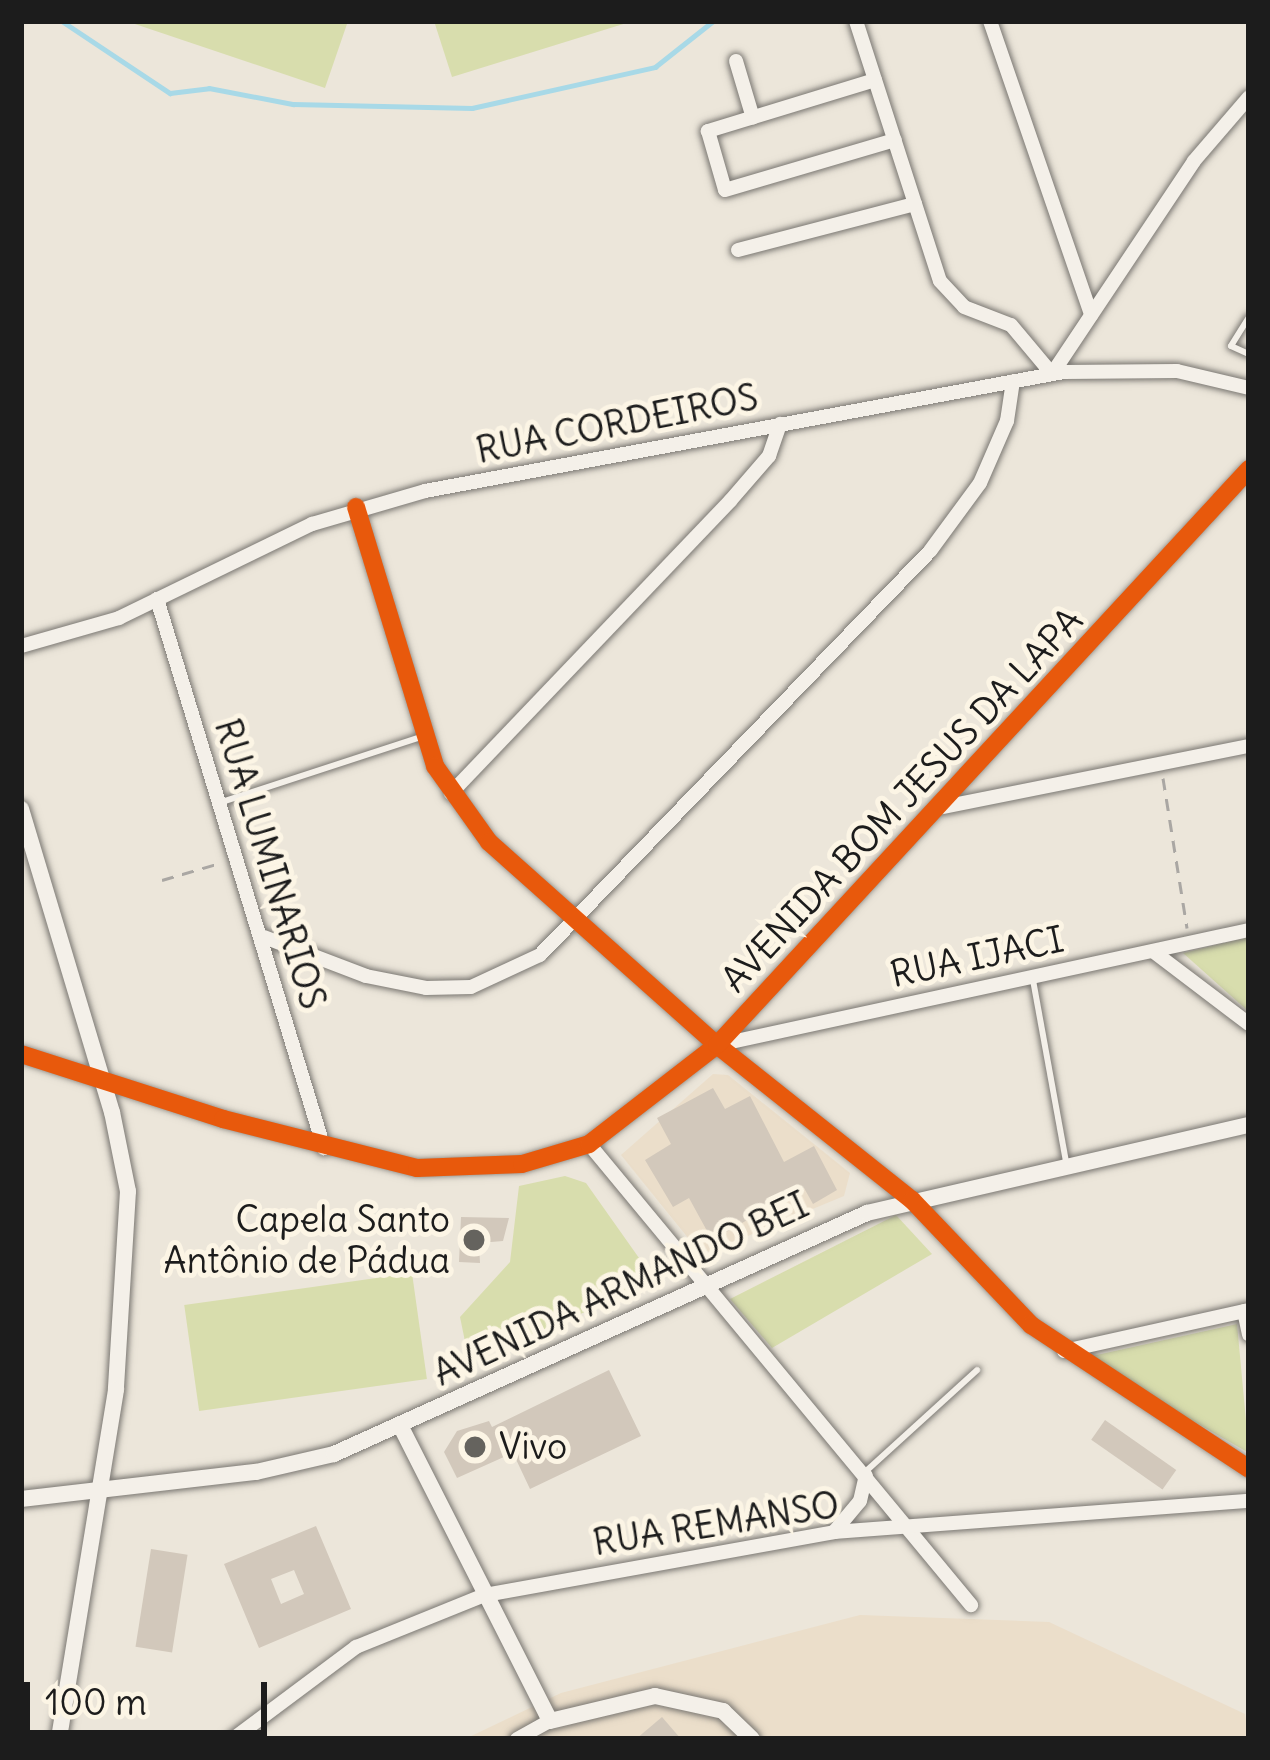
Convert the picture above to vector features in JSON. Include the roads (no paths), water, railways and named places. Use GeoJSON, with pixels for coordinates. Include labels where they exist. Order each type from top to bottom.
{"type":"FeatureCollection","features":[{"type":"Feature","properties":{"kind":"street"},"geometry":{"type":"LineString","coordinates":[[856,21],[940,281],[964,307],[1011,325],[1052,374],[1194,161],[1249,98]]}},
{"type":"Feature","properties":{"kind":"street"},"geometry":{"type":"LineString","coordinates":[[990,21],[1091,316]]}},
{"type":"Feature","properties":{"kind":"street"},"geometry":{"type":"LineString","coordinates":[[736,61],[753,118]]}},
{"type":"Feature","properties":{"kind":"street"},"geometry":{"type":"LineString","coordinates":[[875,80],[708,131],[725,190],[895,140]]}},
{"type":"Feature","properties":{"kind":"street"},"geometry":{"type":"LineString","coordinates":[[738,250],[915,204]]}},
{"type":"Feature","properties":{"kind":"street","name":"RUA CORDEIROS"},"geometry":{"type":"LineString","coordinates":[[21,646],[78,634],[356,507],[1052,374],[1123,366],[1249,388]]}},
{"type":"Feature","properties":{"kind":"street"},"geometry":{"type":"LineString","coordinates":[[264,937],[366,976],[448,989],[500,977],[578,923],[930,551],[980,483],[1007,422],[1013,381]]}},
{"type":"Feature","properties":{"kind":"street"},"geometry":{"type":"LineString","coordinates":[[451,793],[730,501],[769,456],[780,424]]}},
{"type":"Feature","properties":{"kind":"street","name":"AVENIDA BOM JESUS DA LAPA"},"geometry":{"type":"LineString","coordinates":[[21,1054],[324,1148],[417,1168],[473,1169],[589,1144],[717,1045],[943,807],[1249,469]]}},
{"type":"Feature","properties":{"kind":"street"},"geometry":{"type":"LineString","coordinates":[[356,507],[424,736],[451,793],[489,842],[717,1045],[912,1200],[1064,1351],[1249,1469]]}},
{"type":"Feature","properties":{"kind":"street","name":"RUA LUMINARIOS"},"geometry":{"type":"LineString","coordinates":[[157,599],[264,937],[324,1148]]}},
{"type":"Feature","properties":{"kind":"street"},"geometry":{"type":"LineString","coordinates":[[943,807],[1249,746]]}},
{"type":"Feature","properties":{"kind":"street"},"geometry":{"type":"LineString","coordinates":[[21,809],[103,1079],[128,1191],[128,1272],[59,1739]]}},
{"type":"Feature","properties":{"kind":"street","name":"RUA IJACI"},"geometry":{"type":"LineString","coordinates":[[717,1045],[1249,930]]}},
{"type":"Feature","properties":{"kind":"street"},"geometry":{"type":"LineString","coordinates":[[1154,952],[1249,1024]]}},
{"type":"Feature","properties":{"kind":"street","name":"AVENIDA ARMANDO BEI"},"geometry":{"type":"LineString","coordinates":[[21,1499],[256,1472],[402,1429],[699,1285],[912,1200],[1249,1125]]}},
{"type":"Feature","properties":{"kind":"street"},"geometry":{"type":"LineString","coordinates":[[589,1144],[699,1285],[865,1474],[971,1605]]}},
{"type":"Feature","properties":{"kind":"street"},"geometry":{"type":"LineString","coordinates":[[1064,1351],[1247,1311],[1249,1334]]}},
{"type":"Feature","properties":{"kind":"street"},"geometry":{"type":"LineString","coordinates":[[402,1429],[550,1720]]}},
{"type":"Feature","properties":{"kind":"street"},"geometry":{"type":"LineString","coordinates":[[834,1532],[852,1515],[865,1474]]}},
{"type":"Feature","properties":{"kind":"street","name":"RUA REMANSO"},"geometry":{"type":"LineString","coordinates":[[233,1739],[356,1647],[485,1595],[834,1532],[1249,1502]]}},
{"type":"Feature","properties":{"kind":"street"},"geometry":{"type":"LineString","coordinates":[[517,1739],[550,1720],[656,1696],[723,1711],[752,1739]]}},
{"type":"Feature","properties":{"kind":"lane"},"geometry":{"type":"LineString","coordinates":[[1249,317],[1232,346],[1249,354]]}},
{"type":"Feature","properties":{"kind":"lane"},"geometry":{"type":"LineString","coordinates":[[220,802],[424,736]]}},
{"type":"Feature","properties":{"kind":"lane"},"geometry":{"type":"LineString","coordinates":[[1032,976],[1066,1164]]}},
{"type":"Feature","properties":{"kind":"lane"},"geometry":{"type":"LineString","coordinates":[[865,1474],[976,1370]]}},
{"type":"Feature","properties":{"kind":"waterway"},"geometry":{"type":"LineString","coordinates":[[62,21],[170,93],[209,88],[293,104],[472,108],[655,67],[713,21]]}},
{"type":"Feature","properties":{"kind":"place","name":"Capela Santo Antônio de Pádua"},"geometry":{"type":"Point","coordinates":[474,1240]}},
{"type":"Feature","properties":{"kind":"place","name":"Vivo"},"geometry":{"type":"Point","coordinates":[475,1447]}}]}
